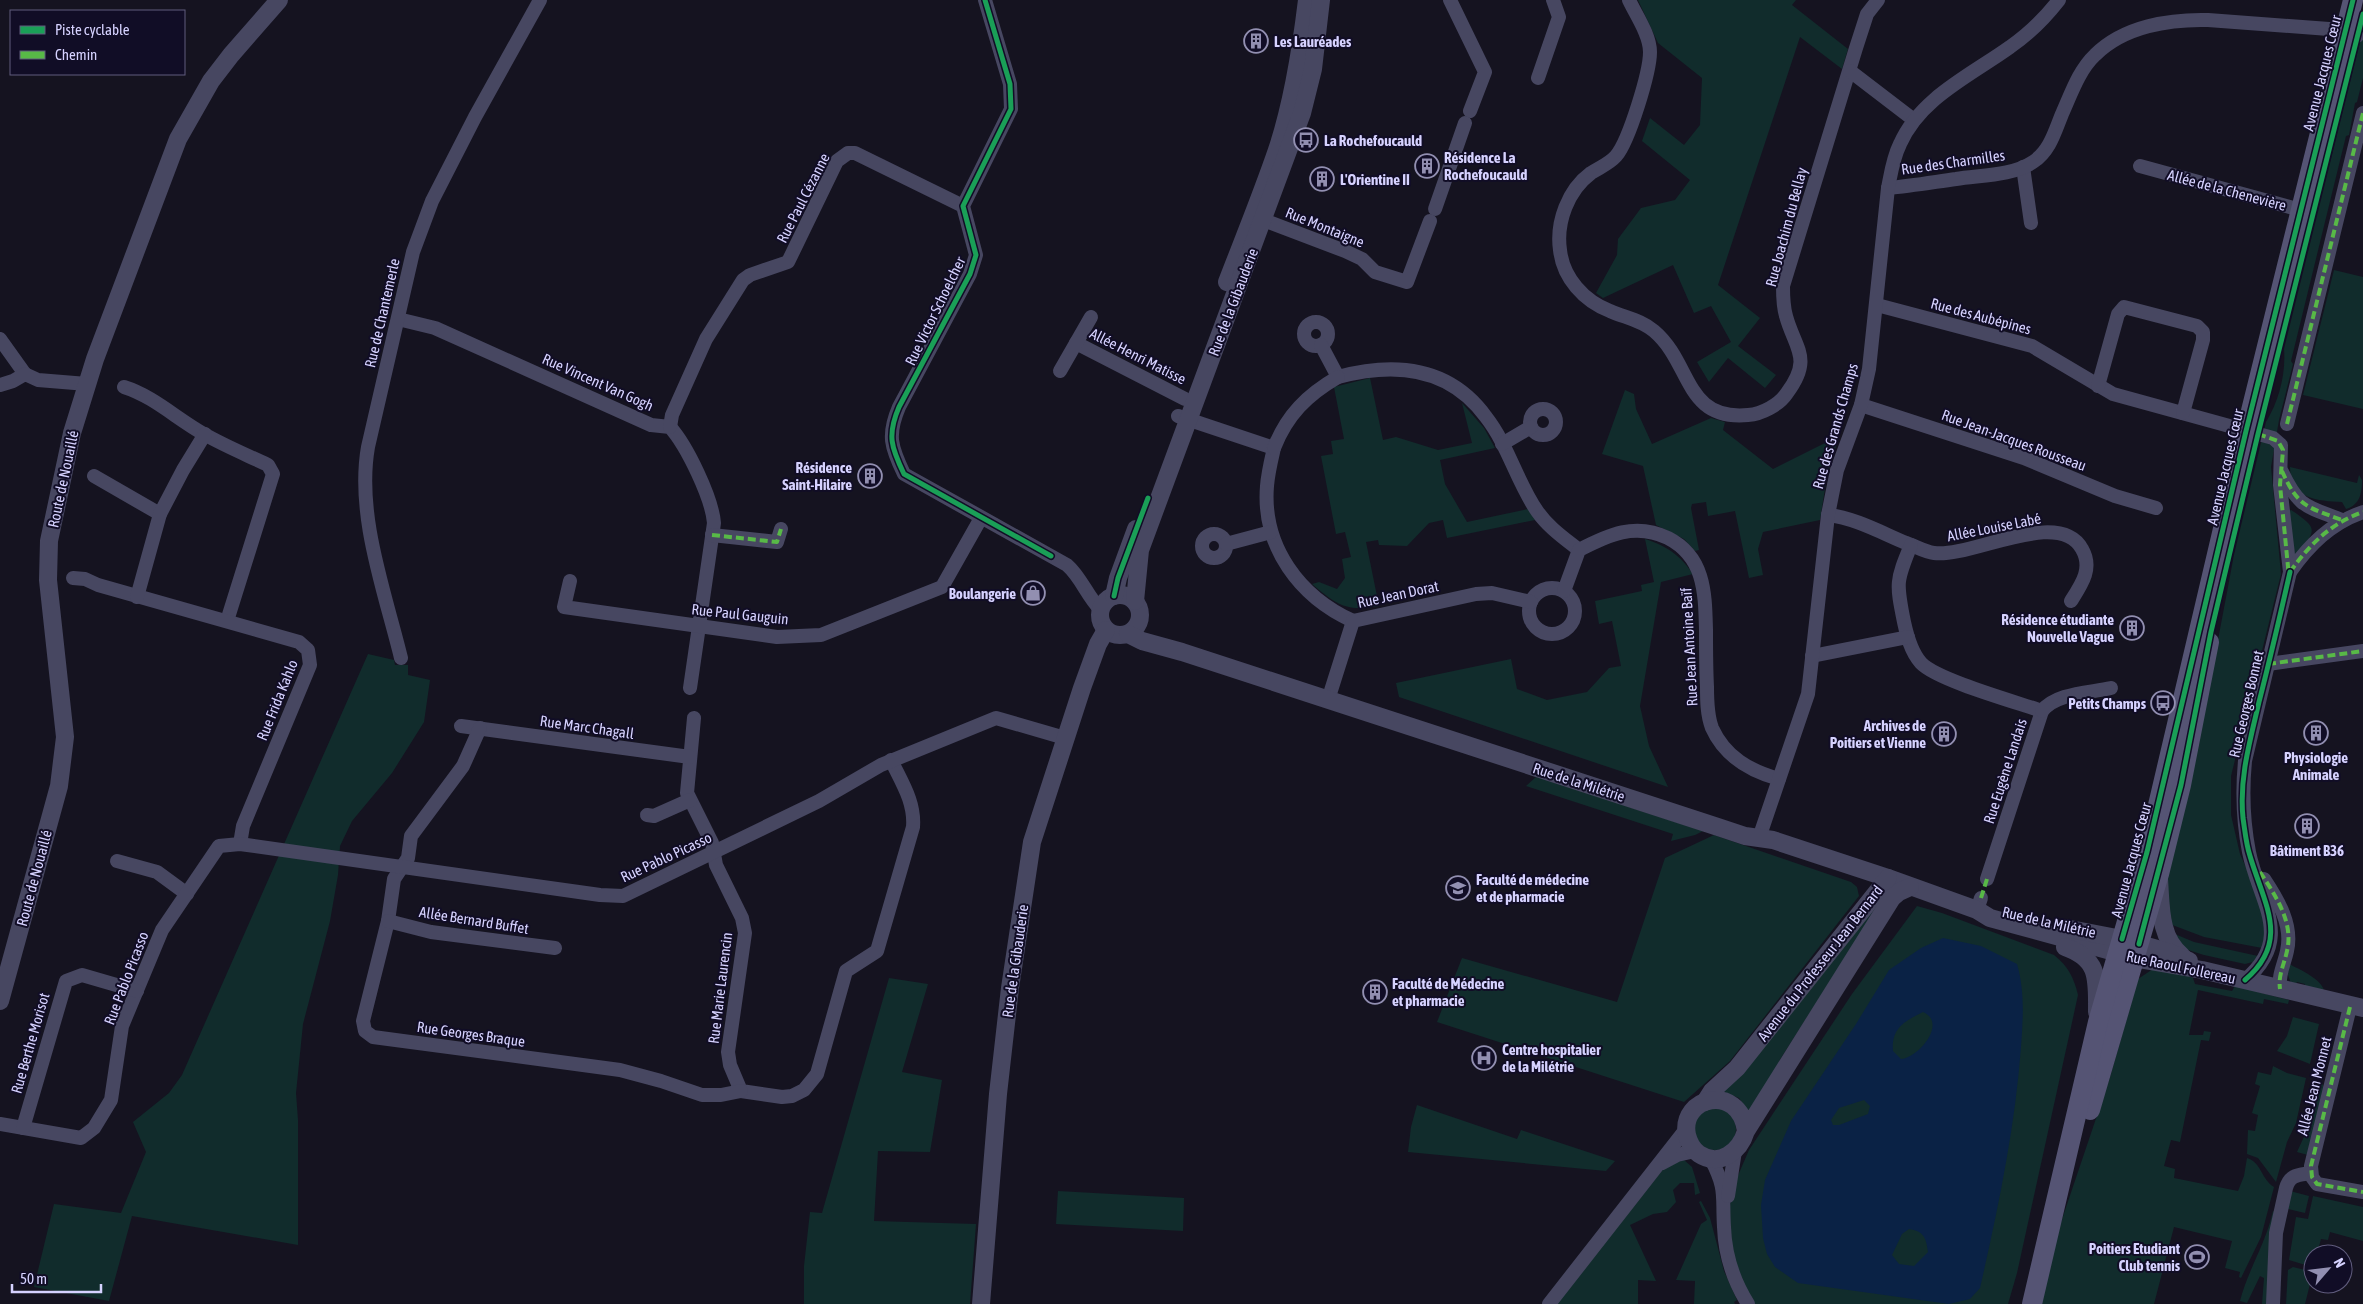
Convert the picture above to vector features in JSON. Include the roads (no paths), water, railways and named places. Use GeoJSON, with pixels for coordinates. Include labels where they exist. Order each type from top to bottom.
{"type":"FeatureCollection","features":[{"type":"Feature","properties":{"kind":"main road","name":"Avenue Jacques Cœur"},"geometry":{"type":"LineString","coordinates":[[2032,1304],[2128,948],[2147,852],[2172,752],[2187,676],[2252,433],[2351,35],[2353,0]]}},
{"type":"Feature","properties":{"kind":"main road","name":"Avenue Jacques Cœur"},"geometry":{"type":"LineString","coordinates":[[2351,35],[2363,14]]}},
{"type":"Feature","properties":{"kind":"main road","name":"Avenue Jacques Cœur"},"geometry":{"type":"LineString","coordinates":[[2032,1304],[2098,1022],[2159,874],[2181,785],[2252,433]]}},
{"type":"Feature","properties":{"kind":"street","name":"Route de Nouaillé"},"geometry":{"type":"LineString","coordinates":[[0,1001],[59,786],[65,737],[48,580],[49,541],[72,433],[112,310],[178,138],[211,81],[231,54],[279,0]]}},
{"type":"Feature","properties":{"kind":"street","name":"Rue de Chantemerle"},"geometry":{"type":"LineString","coordinates":[[401,658],[365,509],[364,486],[368,447],[413,252],[432,201],[475,117],[540,0]]}},
{"type":"Feature","properties":{"kind":"street"},"geometry":{"type":"LineString","coordinates":[[963,206],[1011,109],[1010,84],[985,0]]}},
{"type":"Feature","properties":{"kind":"street","name":"Rue de la Gibauderie"},"geometry":{"type":"LineString","coordinates":[[1114,596],[1118,578],[1183,418],[1258,218],[1286,120],[1307,0]]}},
{"type":"Feature","properties":{"kind":"street","name":"Rue de la Gibauderie"},"geometry":{"type":"LineString","coordinates":[[1135,601],[1140,550],[1183,418],[1185,399],[1302,113],[1312,69],[1321,0]]}},
{"type":"Feature","properties":{"kind":"street","name":"Rue Montaigne"},"geometry":{"type":"LineString","coordinates":[[1258,218],[1346,251],[1362,259],[1375,272],[1407,282],[1485,72],[1450,0]]}},
{"type":"Feature","properties":{"kind":"street"},"geometry":{"type":"LineString","coordinates":[[1538,78],[1559,17],[1553,0]]}},
{"type":"Feature","properties":{"kind":"street","name":"Rue Joachim du Bellay"},"geometry":{"type":"LineString","coordinates":[[1629,0],[1647,40],[1650,51],[1648,67],[1622,148],[1607,164],[1583,180],[1569,201],[1559,231],[1560,251],[1564,268],[1571,281],[1582,294],[1609,311],[1643,323],[1655,332],[1674,356],[1695,395],[1705,406],[1717,412],[1738,416],[1754,415],[1766,410],[1786,394],[1798,371],[1801,359],[1800,348],[1786,317],[1783,286],[1868,14],[1878,0]]}},
{"type":"Feature","properties":{"kind":"street","name":"Rue des Grands Champs"},"geometry":{"type":"LineString","coordinates":[[1759,838],[1808,694],[1828,515],[1837,470],[1861,405],[1869,369],[1888,188],[1893,163],[1900,143],[1914,120],[1946,91],[2033,29],[2059,0]]}},
{"type":"Feature","properties":{"kind":"street","name":"Rue des Charmilles"},"geometry":{"type":"LineString","coordinates":[[1888,188],[2023,168],[2045,151],[2082,71],[2094,55],[2110,43],[2150,26],[2190,20],[2329,29],[2351,35]]}},
{"type":"Feature","properties":{"kind":"street"},"geometry":{"type":"LineString","coordinates":[[1850,71],[1914,120]]}},
{"type":"Feature","properties":{"kind":"street"},"geometry":{"type":"LineString","coordinates":[[2287,424],[2363,113]]}},
{"type":"Feature","properties":{"kind":"street","name":"Rue Paul Cézanne"},"geometry":{"type":"LineString","coordinates":[[670,427],[672,415],[715,323],[744,280],[750,275],[788,262],[837,161],[842,156],[855,153],[963,206]]}},
{"type":"Feature","properties":{"kind":"street","name":"Allée de la Chenevière"},"geometry":{"type":"LineString","coordinates":[[2140,166],[2307,212]]}},
{"type":"Feature","properties":{"kind":"street","name":"Rue des Charmilles"},"geometry":{"type":"LineString","coordinates":[[2023,168],[2031,223]]}},
{"type":"Feature","properties":{"kind":"street","name":"Rue Victor Schoelcher"},"geometry":{"type":"LineString","coordinates":[[963,206],[976,254],[970,274],[899,407],[892,425],[891,438],[895,456],[904,474],[1067,565],[1100,609]]}},
{"type":"Feature","properties":{"kind":"street","name":"Rue des Aubépines"},"geometry":{"type":"LineString","coordinates":[[1876,305],[2032,346],[2113,394],[2252,433]]}},
{"type":"Feature","properties":{"kind":"street"},"geometry":{"type":"LineString","coordinates":[[2098,386],[2118,314],[2124,307],[2197,326],[2203,332],[2203,340],[2183,413]]}},
{"type":"Feature","properties":{"kind":"street","name":"Allée Henri Matisse"},"geometry":{"type":"LineString","coordinates":[[1060,371],[1091,317]]}},
{"type":"Feature","properties":{"kind":"street","name":"Rue Vincent Van Gogh"},"geometry":{"type":"LineString","coordinates":[[398,319],[434,328],[651,425],[670,427]]}},
{"type":"Feature","properties":{"kind":"street"},"geometry":{"type":"LineString","coordinates":[[0,339],[25,374],[38,380],[87,384]]}},
{"type":"Feature","properties":{"kind":"street","name":"Allée Henri Matisse"},"geometry":{"type":"LineString","coordinates":[[1076,343],[1185,399]]}},
{"type":"Feature","properties":{"kind":"street"},"geometry":{"type":"LineString","coordinates":[[1321,345],[1338,377]]}},
{"type":"Feature","properties":{"kind":"street"},"geometry":{"type":"LineString","coordinates":[[1353,621],[1320,603],[1298,582],[1283,560],[1271,532],[1266,504],[1266,486],[1274,448],[1292,414],[1304,400],[1338,377],[1358,372],[1397,368],[1436,377],[1457,389],[1473,402],[1486,417],[1502,444],[1537,510],[1551,528],[1579,550],[1564,591]]}},
{"type":"Feature","properties":{"kind":"street"},"geometry":{"type":"LineString","coordinates":[[0,385],[13,381],[25,374]]}},
{"type":"Feature","properties":{"kind":"street"},"geometry":{"type":"LineString","coordinates":[[124,387],[141,392],[162,408],[204,434],[268,465],[274,474],[226,621]]}},
{"type":"Feature","properties":{"kind":"street","name":"Rue Jean-Jacques Rousseau"},"geometry":{"type":"LineString","coordinates":[[1861,405],[2024,458],[2115,496],[2156,508]]}},
{"type":"Feature","properties":{"kind":"street"},"geometry":{"type":"LineString","coordinates":[[1183,418],[1274,448]]}},
{"type":"Feature","properties":{"kind":"street"},"geometry":{"type":"LineString","coordinates":[[670,427],[680,438],[713,512],[712,534],[690,688]]}},
{"type":"Feature","properties":{"kind":"street"},"geometry":{"type":"LineString","coordinates":[[1502,444],[1531,428]]}},
{"type":"Feature","properties":{"kind":"street","name":"Rue Georges Bonnet"},"geometry":{"type":"LineString","coordinates":[[2245,980],[2262,964],[2271,939],[2268,911],[2249,855],[2243,818],[2245,761],[2290,572],[2280,485],[2281,444],[2278,440],[2252,433]]}},
{"type":"Feature","properties":{"kind":"street"},"geometry":{"type":"LineString","coordinates":[[137,597],[160,514],[204,434]]}},
{"type":"Feature","properties":{"kind":"street"},"geometry":{"type":"LineString","coordinates":[[2280,468],[2298,501],[2342,520]]}},
{"type":"Feature","properties":{"kind":"street"},"geometry":{"type":"LineString","coordinates":[[94,476],[160,514]]}},
{"type":"Feature","properties":{"kind":"street"},"geometry":{"type":"LineString","coordinates":[[2290,572],[2302,554],[2318,538],[2342,520],[2363,512]]}},
{"type":"Feature","properties":{"kind":"street","name":"Allée Louise Labé"},"geometry":{"type":"LineString","coordinates":[[1828,515],[1846,517],[1930,553],[1944,554],[2030,534],[2051,532],[2067,535],[2078,543],[2087,564],[2083,584],[2071,601]]}},
{"type":"Feature","properties":{"kind":"street","name":"Rue Paul Gauguin"},"geometry":{"type":"LineString","coordinates":[[570,581],[564,607],[777,637],[809,636],[832,631],[942,587],[981,518]]}},
{"type":"Feature","properties":{"kind":"street"},"geometry":{"type":"LineString","coordinates":[[712,534],[777,542],[781,529]]}},
{"type":"Feature","properties":{"kind":"street","name":"Rue Jean Antoine Baïf"},"geometry":{"type":"LineString","coordinates":[[1579,550],[1618,532],[1640,530],[1652,532],[1675,542],[1691,556],[1702,577],[1705,591],[1707,701],[1711,726],[1726,750],[1737,760],[1761,774],[1779,779]]}},
{"type":"Feature","properties":{"kind":"street"},"geometry":{"type":"LineString","coordinates":[[1226,544],[1271,532]]}},
{"type":"Feature","properties":{"kind":"street","name":"Rue Eugène Landais"},"geometry":{"type":"LineString","coordinates":[[1911,545],[1899,575],[1897,589],[1908,638],[1914,653],[1930,670],[2042,711],[1987,879]]}},
{"type":"Feature","properties":{"kind":"street","name":"Rue Frida Kahlo"},"geometry":{"type":"LineString","coordinates":[[73,578],[85,579],[137,597],[299,642],[308,650],[311,658],[310,665],[243,826],[240,844]]}},
{"type":"Feature","properties":{"kind":"street"},"geometry":{"type":"LineString","coordinates":[[1554,588],[1564,591],[1573,601],[1575,616],[1572,623],[1560,633],[1546,633],[1538,630],[1530,617],[1531,602],[1536,594],[1544,589],[1554,588]]}},
{"type":"Feature","properties":{"kind":"street","name":"Rue Jean Dorat"},"geometry":{"type":"LineString","coordinates":[[1328,700],[1353,621],[1476,594],[1492,593],[1531,602]]}},
{"type":"Feature","properties":{"kind":"street"},"geometry":{"type":"LineString","coordinates":[[1114,596],[1129,597],[1135,601],[1140,610],[1134,628],[1113,635],[1106,630],[1100,620],[1100,609],[1108,598],[1114,596]]}},
{"type":"Feature","properties":{"kind":"street","name":"Rue de la Milétrie"},"geometry":{"type":"LineString","coordinates":[[1134,628],[1142,641],[1182,652],[1718,827],[1773,840],[1910,887],[1979,904],[2128,948]]}},
{"type":"Feature","properties":{"kind":"street","name":"Rue de la Gibauderie"},"geometry":{"type":"LineString","coordinates":[[981,1304],[998,1094],[1010,988],[1034,833],[1098,644],[1106,630]]}},
{"type":"Feature","properties":{"kind":"street"},"geometry":{"type":"LineString","coordinates":[[1812,656],[1908,638]]}},
{"type":"Feature","properties":{"kind":"street"},"geometry":{"type":"LineString","coordinates":[[2268,664],[2363,651]]}},
{"type":"Feature","properties":{"kind":"street"},"geometry":{"type":"LineString","coordinates":[[2042,711],[2047,704],[2058,699],[2111,688]]}},
{"type":"Feature","properties":{"kind":"street"},"geometry":{"type":"LineString","coordinates":[[694,718],[687,794],[712,843],[714,853]]}},
{"type":"Feature","properties":{"kind":"street","name":"Rue Pablo Picasso"},"geometry":{"type":"LineString","coordinates":[[0,1124],[81,1138],[94,1128],[110,1100],[122,1026],[162,930],[219,846],[240,844],[610,897],[624,896],[636,892],[819,801],[891,760],[996,718],[1065,738]]}},
{"type":"Feature","properties":{"kind":"street","name":"Rue Marc Chagall"},"geometry":{"type":"LineString","coordinates":[[461,726],[690,758]]}},
{"type":"Feature","properties":{"kind":"street"},"geometry":{"type":"LineString","coordinates":[[402,867],[408,858],[411,836],[463,766],[480,728]]}},
{"type":"Feature","properties":{"kind":"street"},"geometry":{"type":"LineString","coordinates":[[741,1090],[782,1097],[792,1096],[804,1090],[817,1074],[846,971],[877,951],[913,827],[914,812],[911,800],[891,760]]}},
{"type":"Feature","properties":{"kind":"street"},"geometry":{"type":"LineString","coordinates":[[648,815],[654,816],[690,800]]}},
{"type":"Feature","properties":{"kind":"street","name":"Rue Marie Laurencin"},"geometry":{"type":"LineString","coordinates":[[714,853],[716,865],[742,918],[745,934],[728,1052],[730,1065],[741,1090]]}},
{"type":"Feature","properties":{"kind":"street","name":"Rue Georges Bonnet"},"geometry":{"type":"LineString","coordinates":[[2249,855],[2268,884],[2286,921],[2288,942],[2279,973],[2280,989]]}},
{"type":"Feature","properties":{"kind":"street"},"geometry":{"type":"LineString","coordinates":[[117,861],[157,872],[187,894]]}},
{"type":"Feature","properties":{"kind":"street","name":"Rue Georges Braque"},"geometry":{"type":"LineString","coordinates":[[402,867],[394,879],[388,921],[363,1021],[365,1031],[373,1038],[620,1070],[702,1095],[721,1095],[741,1090]]}},
{"type":"Feature","properties":{"kind":"street"},"geometry":{"type":"LineString","coordinates":[[2159,874],[2166,937],[2173,949],[2202,970]]}},
{"type":"Feature","properties":{"kind":"street","name":"Avenue du Professeur Jean Bernard"},"geometry":{"type":"LineString","coordinates":[[1848,968],[1851,954],[1888,896],[1890,887],[1888,878]]}},
{"type":"Feature","properties":{"kind":"street","name":"Avenue du Professeur Jean Bernard"},"geometry":{"type":"LineString","coordinates":[[1548,1304],[1686,1129],[1690,1114],[1705,1102],[1712,1091],[1737,1068],[1888,878]]}},
{"type":"Feature","properties":{"kind":"street","name":"Avenue du Professeur Jean Bernard"},"geometry":{"type":"LineString","coordinates":[[1724,1214],[1735,1151],[1743,1142],[1746,1131],[1892,898],[1910,887]]}},
{"type":"Feature","properties":{"kind":"street","name":"Rue de la Milétrie"},"geometry":{"type":"LineString","coordinates":[[1979,904],[1990,918],[2024,928],[2128,948]]}},
{"type":"Feature","properties":{"kind":"street","name":"Allée Bernard Buffet"},"geometry":{"type":"LineString","coordinates":[[388,921],[431,932],[555,948]]}},
{"type":"Feature","properties":{"kind":"street"},"geometry":{"type":"LineString","coordinates":[[2024,928],[2078,952],[2089,959],[2096,981],[2098,1022]]}},
{"type":"Feature","properties":{"kind":"street"},"geometry":{"type":"LineString","coordinates":[[2128,948],[2184,958]]}},
{"type":"Feature","properties":{"kind":"street","name":"Rue Raoul Follereau"},"geometry":{"type":"LineString","coordinates":[[2128,948],[2202,970],[2356,1007]]}},
{"type":"Feature","properties":{"kind":"street","name":"Rue Berthe Morisot"},"geometry":{"type":"LineString","coordinates":[[23,1128],[66,981],[82,975],[137,991]]}},
{"type":"Feature","properties":{"kind":"street","name":"Allée Jean Monnet"},"geometry":{"type":"LineString","coordinates":[[2311,1173],[2316,1143],[2356,1007]]}},
{"type":"Feature","properties":{"kind":"street"},"geometry":{"type":"LineString","coordinates":[[1705,1102],[1715,1100],[1734,1105],[1741,1113],[1746,1131]]}},
{"type":"Feature","properties":{"kind":"street"},"geometry":{"type":"LineString","coordinates":[[1686,1129],[1689,1141],[1695,1151],[1711,1159],[1728,1156],[1735,1151]]}},
{"type":"Feature","properties":{"kind":"street","name":"Avenue du Professeur Jean Bernard"},"geometry":{"type":"LineString","coordinates":[[1659,1164],[1695,1151]]}},
{"type":"Feature","properties":{"kind":"street","name":"Avenue du Professeur Jean Bernard"},"geometry":{"type":"LineString","coordinates":[[1711,1159],[1722,1182],[1728,1258],[1739,1289],[1748,1304]]}},
{"type":"Feature","properties":{"kind":"street"},"geometry":{"type":"LineString","coordinates":[[2273,1304],[2276,1233],[2286,1188],[2293,1176],[2311,1173],[2313,1180],[2317,1184],[2363,1192]]}},
{"type":"Feature","properties":{"kind":"water"},"geometry":{"type":"Polygon","coordinates":[[[1943,938],[1981,946],[2017,964],[2022,995],[2022,1037],[2015,1108],[1980,1288],[1970,1299],[1949,1304],[1798,1283],[1775,1267],[1767,1254],[1763,1238],[1761,1205],[1765,1180],[1791,1121],[1856,1024],[1889,970],[1921,948],[1943,938]],[[1923,1012],[1900,1026],[1894,1036],[1893,1051],[1901,1059],[1915,1053],[1922,1047],[1932,1031],[1933,1024],[1930,1017],[1923,1012]],[[1864,1100],[1839,1108],[1831,1120],[1833,1125],[1839,1125],[1868,1114],[1870,1106],[1864,1100]],[[1909,1229],[1902,1234],[1892,1255],[1899,1264],[1914,1266],[1928,1252],[1925,1239],[1921,1233],[1914,1230],[1909,1229]]]}},
{"type":"Feature","properties":{"kind":"place","name":"Les Lauréades"},"geometry":{"type":"Point","coordinates":[1256,41]}},
{"type":"Feature","properties":{"kind":"place","name":"La Rochefoucauld"},"geometry":{"type":"Point","coordinates":[1306,140]}},
{"type":"Feature","properties":{"kind":"place","name":"Résidence La Rochefoucauld"},"geometry":{"type":"Point","coordinates":[1427,166]}},
{"type":"Feature","properties":{"kind":"place","name":"L'Orientine II"},"geometry":{"type":"Point","coordinates":[1322,179]}},
{"type":"Feature","properties":{"kind":"place","name":"Résidence Saint-Hilaire"},"geometry":{"type":"Point","coordinates":[870,476]}},
{"type":"Feature","properties":{"kind":"place","name":"Boulangerie"},"geometry":{"type":"Point","coordinates":[1033,593]}},
{"type":"Feature","properties":{"kind":"place","name":"Résidence étudiante Nouvelle Vague"},"geometry":{"type":"Point","coordinates":[2132,628]}},
{"type":"Feature","properties":{"kind":"place","name":"Petits Champs"},"geometry":{"type":"Point","coordinates":[2163,703]}},
{"type":"Feature","properties":{"kind":"place","name":"Physiologie Animale"},"geometry":{"type":"Point","coordinates":[2316,733]}},
{"type":"Feature","properties":{"kind":"place","name":"Archives de Poitiers et Vienne"},"geometry":{"type":"Point","coordinates":[1944,734]}},
{"type":"Feature","properties":{"kind":"place","name":"Bâtiment B36"},"geometry":{"type":"Point","coordinates":[2307,826]}},
{"type":"Feature","properties":{"kind":"place","name":"Faculté de médecine et de pharmacie"},"geometry":{"type":"Point","coordinates":[1458,888]}},
{"type":"Feature","properties":{"kind":"place","name":"Faculté de Médecine et pharmacie"},"geometry":{"type":"Point","coordinates":[1375,992]}},
{"type":"Feature","properties":{"kind":"place","name":"Centre hospitalier de la Milétrie"},"geometry":{"type":"Point","coordinates":[1484,1058]}},
{"type":"Feature","properties":{"kind":"place","name":"Poitiers Etudiant Club tennis"},"geometry":{"type":"Point","coordinates":[2197,1257]}}]}
